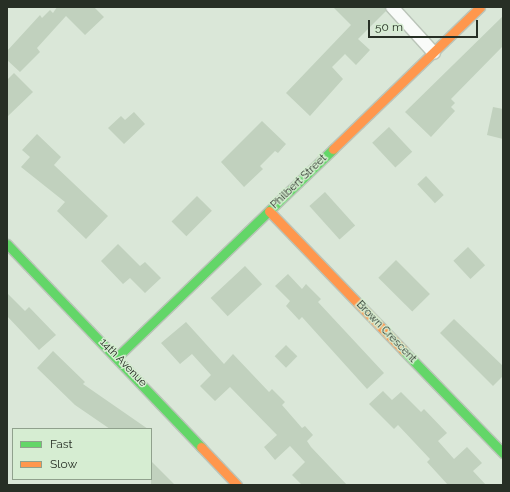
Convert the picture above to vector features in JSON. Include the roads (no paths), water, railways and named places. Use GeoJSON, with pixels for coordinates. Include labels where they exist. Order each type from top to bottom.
{"type":"FeatureCollection","features":[{"type":"Feature","properties":{"kind":"street"},"geometry":{"type":"LineString","coordinates":[[392,7],[434,53]]}},
{"type":"Feature","properties":{"kind":"street","name":"Philbert Street"},"geometry":{"type":"LineString","coordinates":[[117,357],[480,7]]}},
{"type":"Feature","properties":{"kind":"street","name":"Brown Crescent"},"geometry":{"type":"LineString","coordinates":[[269,211],[503,453]]}},
{"type":"Feature","properties":{"kind":"street","name":"14th Avenue"},"geometry":{"type":"LineString","coordinates":[[7,244],[117,357],[237,485]]}}]}
